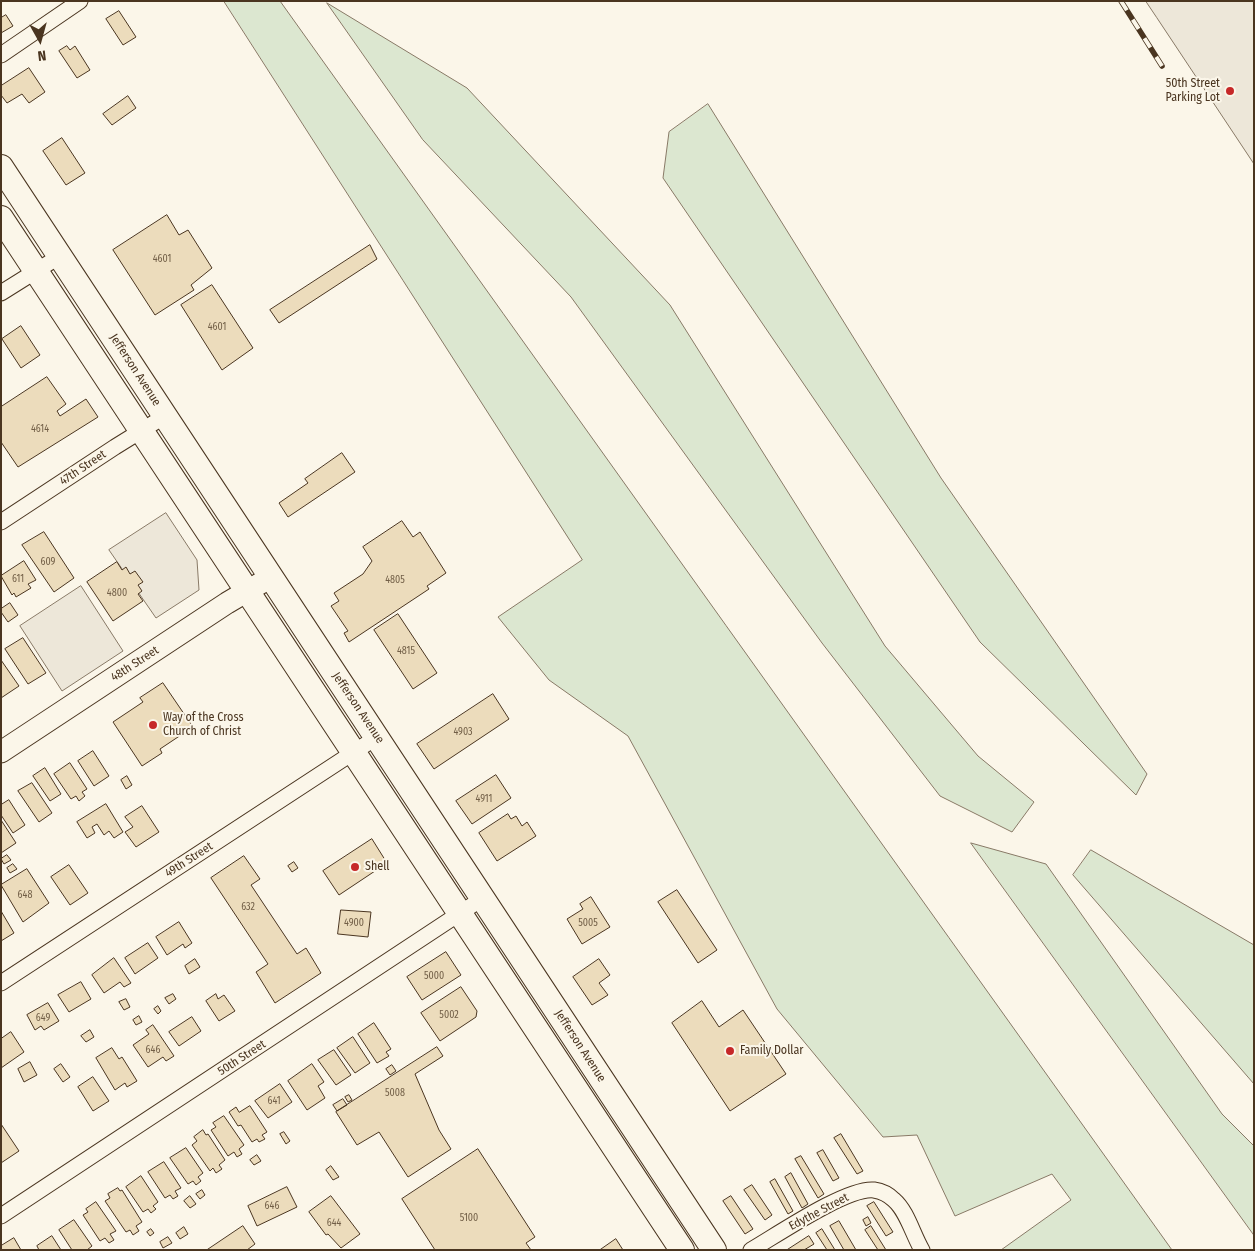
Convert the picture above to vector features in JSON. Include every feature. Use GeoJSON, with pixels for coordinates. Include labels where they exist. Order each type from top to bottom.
{"type":"FeatureCollection","features":[{"type":"Feature","properties":{"kind":"main road","name":"Jefferson Avenue"},"geometry":{"type":"LineString","coordinates":[[1,166],[714,1250]]}},
{"type":"Feature","properties":{"kind":"main road"},"geometry":{"type":"LineString","coordinates":[[1,218],[682,1250]]}},
{"type":"Feature","properties":{"kind":"street"},"geometry":{"type":"LineString","coordinates":[[1,55],[80,1]]}},
{"type":"Feature","properties":{"kind":"street"},"geometry":{"type":"LineString","coordinates":[[1,293],[60,256]]}},
{"type":"Feature","properties":{"kind":"street","name":"47th Street"},"geometry":{"type":"LineString","coordinates":[[1,522],[165,416]]}},
{"type":"Feature","properties":{"kind":"street","name":"48th Street"},"geometry":{"type":"LineString","coordinates":[[1,752],[271,578]]}},
{"type":"Feature","properties":{"kind":"street","name":"49th Street"},"geometry":{"type":"LineString","coordinates":[[1,983],[377,737]]}},
{"type":"Feature","properties":{"kind":"street","name":"50th Street"},"geometry":{"type":"LineString","coordinates":[[1,1216],[483,898]]}},
{"type":"Feature","properties":{"kind":"street","name":"Edythe Street"},"geometry":{"type":"LineString","coordinates":[[751,1250],[841,1198],[858,1192],[874,1190],[886,1194],[901,1208],[921,1249]]}},
{"type":"Feature","properties":{"kind":"green space"},"geometry":{"type":"Polygon","coordinates":[[[224,1],[280,1],[1172,1250],[1001,1250],[1071,1200],[1052,1174],[955,1216],[917,1135],[883,1137],[777,1009],[628,736],[549,680],[498,617],[582,560],[224,1]]]}},
{"type":"Feature","properties":{"kind":"green space"},"geometry":{"type":"Polygon","coordinates":[[[327,3],[467,88],[670,305],[885,646],[978,756],[1034,802],[1012,832],[940,796],[822,643],[571,297],[423,140],[327,3]]]}},
{"type":"Feature","properties":{"kind":"green space"},"geometry":{"type":"Polygon","coordinates":[[[708,104],[941,478],[1147,774],[1136,795],[980,642],[663,178],[669,132],[708,104]]]}},
{"type":"Feature","properties":{"kind":"green space"},"geometry":{"type":"Polygon","coordinates":[[[971,843],[1046,864],[1222,1114],[1254,1146],[1254,1235],[971,843]]]}},
{"type":"Feature","properties":{"kind":"green space"},"geometry":{"type":"Polygon","coordinates":[[[1091,850],[1254,945],[1254,1084],[1073,875],[1091,850]]]}},
{"type":"Feature","properties":{"kind":"shaded area","name":"50th Street Parking Lot"},"geometry":{"type":"Polygon","coordinates":[[[1146,1],[1254,1],[1254,164],[1157,18],[1146,1]]]}},
{"type":"Feature","properties":{"kind":"shaded area"},"geometry":{"type":"Polygon","coordinates":[[[166,513],[197,560],[199,590],[156,618],[109,550],[166,513]]]}},
{"type":"Feature","properties":{"kind":"shaded area"},"geometry":{"type":"Polygon","coordinates":[[[81,586],[123,651],[62,691],[20,626],[81,586]]]}},
{"type":"Feature","properties":{"kind":"building"},"geometry":{"type":"Polygon","coordinates":[[[119,11],[136,37],[123,45],[106,19],[119,11]]]}},
{"type":"Feature","properties":{"kind":"building"},"geometry":{"type":"Polygon","coordinates":[[[6,15],[13,26],[1,33],[1,18],[6,15]]]}},
{"type":"Feature","properties":{"kind":"building"},"geometry":{"type":"Polygon","coordinates":[[[67,46],[70,50],[75,46],[90,70],[77,78],[59,51],[67,46]]]}},
{"type":"Feature","properties":{"kind":"building"},"geometry":{"type":"Polygon","coordinates":[[[29,68],[45,92],[29,103],[22,94],[7,103],[1,95],[1,86],[29,68]]]}},
{"type":"Feature","properties":{"kind":"building"},"geometry":{"type":"Polygon","coordinates":[[[128,96],[136,108],[112,125],[103,114],[128,96]]]}},
{"type":"Feature","properties":{"kind":"building"},"geometry":{"type":"Polygon","coordinates":[[[62,138],[85,173],[66,185],[43,151],[62,138]]]}},
{"type":"Feature","properties":{"kind":"building"},"geometry":{"type":"Polygon","coordinates":[[[167,215],[179,235],[188,230],[212,268],[191,285],[194,290],[155,315],[113,250],[167,215]]]}},
{"type":"Feature","properties":{"kind":"building"},"geometry":{"type":"Polygon","coordinates":[[[370,245],[377,259],[279,323],[270,310],[370,245]]]}},
{"type":"Feature","properties":{"kind":"building"},"geometry":{"type":"Polygon","coordinates":[[[212,285],[253,348],[222,370],[181,305],[212,285]]]}},
{"type":"Feature","properties":{"kind":"building"},"geometry":{"type":"Polygon","coordinates":[[[21,326],[40,355],[21,368],[2,339],[21,326]]]}},
{"type":"Feature","properties":{"kind":"building"},"geometry":{"type":"Polygon","coordinates":[[[47,377],[66,404],[57,411],[60,416],[86,399],[98,417],[18,467],[1,442],[1,407],[47,377]]]}},
{"type":"Feature","properties":{"kind":"building"},"geometry":{"type":"Polygon","coordinates":[[[342,453],[355,472],[288,517],[279,503],[308,483],[305,479],[342,453]]]}},
{"type":"Feature","properties":{"kind":"building"},"geometry":{"type":"Polygon","coordinates":[[[402,521],[413,537],[420,532],[446,573],[427,586],[429,589],[349,642],[344,633],[348,631],[331,606],[339,601],[334,593],[363,574],[372,561],[363,547],[402,521]]]}},
{"type":"Feature","properties":{"kind":"building"},"geometry":{"type":"Polygon","coordinates":[[[44,532],[74,578],[54,592],[22,545],[44,532]]]}},
{"type":"Feature","properties":{"kind":"building"},"geometry":{"type":"Polygon","coordinates":[[[24,561],[36,580],[28,584],[31,588],[16,597],[14,593],[12,595],[1,576],[24,561]]]}},
{"type":"Feature","properties":{"kind":"building"},"geometry":{"type":"Polygon","coordinates":[[[117,562],[122,570],[126,567],[130,574],[135,571],[143,582],[138,585],[142,591],[138,594],[143,601],[113,621],[87,582],[117,562]]]}},
{"type":"Feature","properties":{"kind":"building"},"geometry":{"type":"Polygon","coordinates":[[[10,603],[18,615],[8,622],[1,609],[10,603]]]}},
{"type":"Feature","properties":{"kind":"building"},"geometry":{"type":"Polygon","coordinates":[[[398,614],[437,673],[413,689],[374,630],[398,614]]]}},
{"type":"Feature","properties":{"kind":"building"},"geometry":{"type":"Polygon","coordinates":[[[23,638],[46,673],[28,684],[5,649],[23,638]]]}},
{"type":"Feature","properties":{"kind":"building"},"geometry":{"type":"Polygon","coordinates":[[[1,660],[19,686],[1,698],[1,660]]]}},
{"type":"Feature","properties":{"kind":"building","name":"Way of the Cross Church of Christ"},"geometry":{"type":"Polygon","coordinates":[[[163,683],[193,727],[160,749],[162,753],[142,766],[113,722],[143,702],[140,698],[163,683]]]}},
{"type":"Feature","properties":{"kind":"building"},"geometry":{"type":"Polygon","coordinates":[[[493,694],[509,719],[434,769],[417,744],[493,694]]]}},
{"type":"Feature","properties":{"kind":"building"},"geometry":{"type":"Polygon","coordinates":[[[93,751],[109,776],[94,786],[78,761],[93,751]]]}},
{"type":"Feature","properties":{"kind":"building"},"geometry":{"type":"Polygon","coordinates":[[[70,763],[87,789],[82,792],[85,796],[79,801],[76,796],[71,799],[54,774],[70,763]]]}},
{"type":"Feature","properties":{"kind":"building"},"geometry":{"type":"Polygon","coordinates":[[[45,768],[61,794],[50,801],[33,776],[45,768]]]}},
{"type":"Feature","properties":{"kind":"building"},"geometry":{"type":"Polygon","coordinates":[[[496,775],[511,798],[472,824],[456,801],[496,775]]]}},
{"type":"Feature","properties":{"kind":"building"},"geometry":{"type":"Polygon","coordinates":[[[127,776],[132,785],[126,789],[121,780],[127,776]]]}},
{"type":"Feature","properties":{"kind":"building"},"geometry":{"type":"Polygon","coordinates":[[[32,783],[52,813],[39,822],[18,791],[32,783]]]}},
{"type":"Feature","properties":{"kind":"building"},"geometry":{"type":"Polygon","coordinates":[[[9,800],[25,825],[13,833],[1,815],[1,805],[9,800]]]}},
{"type":"Feature","properties":{"kind":"building"},"geometry":{"type":"Polygon","coordinates":[[[106,804],[123,832],[114,838],[109,831],[104,835],[97,824],[92,827],[95,833],[87,838],[77,822],[106,804]]]}},
{"type":"Feature","properties":{"kind":"building"},"geometry":{"type":"Polygon","coordinates":[[[142,806],[159,832],[136,847],[125,832],[133,827],[125,817],[142,806]]]}},
{"type":"Feature","properties":{"kind":"building"},"geometry":{"type":"Polygon","coordinates":[[[508,814],[511,819],[516,816],[522,826],[527,822],[536,836],[497,861],[479,833],[508,814]]]}},
{"type":"Feature","properties":{"kind":"building"},"geometry":{"type":"Polygon","coordinates":[[[1,820],[16,843],[1,853],[1,820]]]}},
{"type":"Feature","properties":{"kind":"building","name":"Shell"},"geometry":{"type":"Polygon","coordinates":[[[372,839],[387,863],[339,895],[323,871],[372,839]]]}},
{"type":"Feature","properties":{"kind":"building"},"geometry":{"type":"Polygon","coordinates":[[[7,855],[11,860],[4,864],[1,859],[7,855]]]}},
{"type":"Feature","properties":{"kind":"building"},"geometry":{"type":"Polygon","coordinates":[[[244,856],[260,879],[251,885],[297,954],[306,948],[321,973],[275,1003],[256,972],[268,964],[211,878],[244,856]]]}},
{"type":"Feature","properties":{"kind":"building"},"geometry":{"type":"Polygon","coordinates":[[[294,862],[298,868],[292,872],[288,866],[294,862]]]}},
{"type":"Feature","properties":{"kind":"building"},"geometry":{"type":"Polygon","coordinates":[[[13,864],[17,869],[10,873],[7,868],[13,864]]]}},
{"type":"Feature","properties":{"kind":"building"},"geometry":{"type":"Polygon","coordinates":[[[69,865],[88,893],[70,905],[51,877],[69,865]]]}},
{"type":"Feature","properties":{"kind":"building"},"geometry":{"type":"Polygon","coordinates":[[[27,869],[49,903],[23,922],[1,885],[27,869]]]}},
{"type":"Feature","properties":{"kind":"building"},"geometry":{"type":"Polygon","coordinates":[[[677,890],[717,950],[698,963],[658,902],[677,890]]]}},
{"type":"Feature","properties":{"kind":"building"},"geometry":{"type":"Polygon","coordinates":[[[591,897],[610,927],[582,944],[567,919],[583,909],[580,904],[591,897]]]}},
{"type":"Feature","properties":{"kind":"building"},"geometry":{"type":"Polygon","coordinates":[[[341,910],[371,912],[368,937],[338,934],[341,910]]]}},
{"type":"Feature","properties":{"kind":"building"},"geometry":{"type":"Polygon","coordinates":[[[1,911],[14,933],[1,941],[1,911]]]}},
{"type":"Feature","properties":{"kind":"building"},"geometry":{"type":"Polygon","coordinates":[[[179,922],[192,943],[185,948],[183,944],[167,955],[156,937],[179,922]]]}},
{"type":"Feature","properties":{"kind":"building"},"geometry":{"type":"Polygon","coordinates":[[[148,943],[158,958],[135,974],[125,958],[148,943]]]}},
{"type":"Feature","properties":{"kind":"building"},"geometry":{"type":"Polygon","coordinates":[[[446,952],[461,975],[422,1000],[407,977],[446,952]]]}},
{"type":"Feature","properties":{"kind":"building"},"geometry":{"type":"Polygon","coordinates":[[[114,958],[131,983],[124,987],[120,982],[104,993],[92,975],[114,958]]]}},
{"type":"Feature","properties":{"kind":"building"},"geometry":{"type":"Polygon","coordinates":[[[195,959],[200,967],[189,974],[185,966],[195,959]]]}},
{"type":"Feature","properties":{"kind":"building"},"geometry":{"type":"Polygon","coordinates":[[[599,959],[610,975],[599,983],[608,995],[592,1005],[573,977],[599,959]]]}},
{"type":"Feature","properties":{"kind":"building"},"geometry":{"type":"Polygon","coordinates":[[[81,982],[91,999],[69,1012],[58,995],[81,982]]]}},
{"type":"Feature","properties":{"kind":"building"},"geometry":{"type":"Polygon","coordinates":[[[461,987],[477,1011],[476,1017],[440,1041],[421,1013],[461,987]]]}},
{"type":"Feature","properties":{"kind":"building"},"geometry":{"type":"Polygon","coordinates":[[[173,994],[176,999],[169,1004],[165,998],[173,994]]]}},
{"type":"Feature","properties":{"kind":"building"},"geometry":{"type":"Polygon","coordinates":[[[216,994],[218,999],[224,995],[235,1011],[219,1021],[206,1001],[216,994]]]}},
{"type":"Feature","properties":{"kind":"building"},"geometry":{"type":"Polygon","coordinates":[[[126,999],[130,1007],[124,1010],[119,1002],[126,999]]]}},
{"type":"Feature","properties":{"kind":"building","name":"Family Dollar"},"geometry":{"type":"Polygon","coordinates":[[[702,1001],[719,1027],[743,1010],[786,1074],[730,1111],[672,1023],[702,1001]]]}},
{"type":"Feature","properties":{"kind":"building"},"geometry":{"type":"Polygon","coordinates":[[[48,1003],[59,1021],[44,1030],[41,1026],[35,1030],[27,1015],[48,1003]]]}},
{"type":"Feature","properties":{"kind":"building"},"geometry":{"type":"Polygon","coordinates":[[[158,1006],[161,1011],[158,1014],[154,1009],[158,1006]]]}},
{"type":"Feature","properties":{"kind":"building"},"geometry":{"type":"Polygon","coordinates":[[[139,1016],[142,1022],[136,1025],[133,1020],[139,1016]]]}},
{"type":"Feature","properties":{"kind":"building"},"geometry":{"type":"Polygon","coordinates":[[[192,1017],[201,1031],[179,1046],[169,1032],[192,1017]]]}},
{"type":"Feature","properties":{"kind":"building"},"geometry":{"type":"Polygon","coordinates":[[[374,1023],[391,1049],[386,1052],[389,1056],[377,1063],[358,1034],[374,1023]]]}},
{"type":"Feature","properties":{"kind":"building"},"geometry":{"type":"Polygon","coordinates":[[[153,1025],[174,1056],[166,1061],[163,1057],[148,1067],[133,1045],[149,1034],[146,1030],[153,1025]]]}},
{"type":"Feature","properties":{"kind":"building"},"geometry":{"type":"Polygon","coordinates":[[[90,1030],[94,1037],[86,1042],[81,1036],[90,1030]]]}},
{"type":"Feature","properties":{"kind":"building"},"geometry":{"type":"Polygon","coordinates":[[[11,1032],[24,1052],[1,1068],[1,1039],[11,1032]]]}},
{"type":"Feature","properties":{"kind":"building"},"geometry":{"type":"Polygon","coordinates":[[[353,1037],[370,1063],[355,1073],[337,1048],[353,1037]]]}},
{"type":"Feature","properties":{"kind":"building"},"geometry":{"type":"Polygon","coordinates":[[[437,1047],[443,1056],[415,1074],[439,1130],[451,1149],[408,1177],[379,1132],[357,1145],[336,1112],[437,1047]]]}},
{"type":"Feature","properties":{"kind":"building"},"geometry":{"type":"Polygon","coordinates":[[[112,1048],[119,1059],[122,1057],[137,1081],[127,1087],[125,1083],[115,1090],[96,1058],[112,1048]]]}},
{"type":"Feature","properties":{"kind":"building"},"geometry":{"type":"Polygon","coordinates":[[[334,1050],[351,1075],[336,1085],[318,1060],[334,1050]]]}},
{"type":"Feature","properties":{"kind":"building"},"geometry":{"type":"Polygon","coordinates":[[[30,1062],[37,1075],[24,1082],[18,1069],[30,1062]]]}},
{"type":"Feature","properties":{"kind":"building"},"geometry":{"type":"Polygon","coordinates":[[[61,1064],[70,1077],[63,1082],[54,1069],[61,1064]]]}},
{"type":"Feature","properties":{"kind":"building"},"geometry":{"type":"Polygon","coordinates":[[[312,1064],[324,1082],[318,1086],[325,1098],[307,1110],[288,1081],[312,1064]]]}},
{"type":"Feature","properties":{"kind":"building"},"geometry":{"type":"Polygon","coordinates":[[[392,1065],[396,1071],[390,1075],[386,1069],[392,1065]]]}},
{"type":"Feature","properties":{"kind":"building"},"geometry":{"type":"Polygon","coordinates":[[[93,1077],[109,1101],[93,1111],[78,1087],[93,1077]]]}},
{"type":"Feature","properties":{"kind":"building"},"geometry":{"type":"Polygon","coordinates":[[[280,1084],[292,1102],[268,1118],[255,1101],[280,1084]]]}},
{"type":"Feature","properties":{"kind":"building"},"geometry":{"type":"Polygon","coordinates":[[[349,1095],[352,1100],[348,1102],[345,1097],[349,1095]]]}},
{"type":"Feature","properties":{"kind":"building"},"geometry":{"type":"Polygon","coordinates":[[[343,1099],[347,1105],[337,1111],[333,1105],[343,1099]]]}},
{"type":"Feature","properties":{"kind":"building"},"geometry":{"type":"Polygon","coordinates":[[[250,1106],[267,1132],[262,1135],[265,1139],[259,1142],[257,1139],[252,1142],[241,1125],[238,1126],[229,1112],[236,1107],[239,1112],[250,1106]]]}},
{"type":"Feature","properties":{"kind":"building"},"geometry":{"type":"Polygon","coordinates":[[[224,1116],[244,1145],[239,1149],[242,1154],[237,1157],[234,1152],[228,1156],[211,1130],[216,1127],[213,1123],[224,1116]]]}},
{"type":"Feature","properties":{"kind":"building"},"geometry":{"type":"Polygon","coordinates":[[[1,1124],[19,1151],[1,1163],[1,1124]]]}},
{"type":"Feature","properties":{"kind":"building"},"geometry":{"type":"Polygon","coordinates":[[[203,1130],[206,1135],[208,1134],[225,1160],[219,1165],[222,1169],[216,1173],[213,1168],[210,1171],[192,1145],[197,1141],[194,1137],[203,1130]]]}},
{"type":"Feature","properties":{"kind":"building"},"geometry":{"type":"Polygon","coordinates":[[[284,1132],[290,1141],[286,1144],[280,1134],[284,1132]]]}},
{"type":"Feature","properties":{"kind":"building"},"geometry":{"type":"Polygon","coordinates":[[[841,1134],[863,1171],[857,1174],[834,1138],[841,1134]]]}},
{"type":"Feature","properties":{"kind":"building"},"geometry":{"type":"Polygon","coordinates":[[[186,1148],[203,1173],[198,1177],[201,1181],[196,1185],[193,1181],[188,1184],[170,1158],[186,1148]]]}},
{"type":"Feature","properties":{"kind":"building"},"geometry":{"type":"Polygon","coordinates":[[[478,1149],[535,1237],[526,1243],[531,1250],[435,1250],[402,1199],[478,1149]]]}},
{"type":"Feature","properties":{"kind":"building"},"geometry":{"type":"Polygon","coordinates":[[[823,1150],[839,1178],[833,1181],[817,1153],[823,1150]]]}},
{"type":"Feature","properties":{"kind":"building"},"geometry":{"type":"Polygon","coordinates":[[[257,1155],[261,1161],[254,1165],[250,1160],[257,1155]]]}},
{"type":"Feature","properties":{"kind":"building"},"geometry":{"type":"Polygon","coordinates":[[[801,1156],[824,1194],[818,1198],[795,1159],[801,1156]]]}},
{"type":"Feature","properties":{"kind":"building"},"geometry":{"type":"Polygon","coordinates":[[[164,1162],[181,1188],[175,1191],[178,1196],[173,1199],[170,1195],[165,1198],[148,1172],[164,1162]]]}},
{"type":"Feature","properties":{"kind":"building"},"geometry":{"type":"Polygon","coordinates":[[[331,1166],[339,1177],[333,1180],[326,1170],[331,1166]]]}},
{"type":"Feature","properties":{"kind":"building"},"geometry":{"type":"Polygon","coordinates":[[[791,1173],[808,1204],[802,1208],[785,1177],[791,1173]]]}},
{"type":"Feature","properties":{"kind":"building"},"geometry":{"type":"Polygon","coordinates":[[[141,1176],[158,1202],[153,1206],[156,1209],[151,1213],[148,1209],[143,1212],[126,1187],[141,1176]]]}},
{"type":"Feature","properties":{"kind":"building"},"geometry":{"type":"Polygon","coordinates":[[[775,1179],[793,1211],[788,1214],[770,1182],[775,1179]]]}},
{"type":"Feature","properties":{"kind":"building"},"geometry":{"type":"Polygon","coordinates":[[[752,1185],[772,1215],[765,1220],[744,1190],[752,1185]]]}},
{"type":"Feature","properties":{"kind":"building"},"geometry":{"type":"Polygon","coordinates":[[[287,1187],[297,1207],[257,1226],[248,1206],[287,1187]]]}},
{"type":"Feature","properties":{"kind":"building"},"geometry":{"type":"Polygon","coordinates":[[[118,1188],[120,1191],[122,1190],[142,1222],[136,1226],[139,1231],[133,1235],[130,1230],[126,1232],[105,1201],[110,1198],[108,1194],[118,1188]]]}},
{"type":"Feature","properties":{"kind":"building"},"geometry":{"type":"Polygon","coordinates":[[[202,1190],[205,1195],[200,1199],[196,1194],[202,1190]]]}},
{"type":"Feature","properties":{"kind":"building"},"geometry":{"type":"Polygon","coordinates":[[[190,1196],[196,1204],[190,1208],[184,1201],[190,1196]]]}},
{"type":"Feature","properties":{"kind":"building"},"geometry":{"type":"Polygon","coordinates":[[[331,1196],[360,1234],[341,1248],[328,1234],[326,1235],[309,1212],[331,1196]]]}},
{"type":"Feature","properties":{"kind":"building"},"geometry":{"type":"Polygon","coordinates":[[[731,1196],[753,1229],[745,1234],[723,1201],[731,1196]]]}},
{"type":"Feature","properties":{"kind":"building"},"geometry":{"type":"Polygon","coordinates":[[[96,1202],[116,1231],[110,1234],[114,1240],[109,1243],[105,1238],[100,1241],[83,1215],[88,1212],[86,1209],[96,1202]]]}},
{"type":"Feature","properties":{"kind":"building"},"geometry":{"type":"Polygon","coordinates":[[[874,1202],[893,1232],[886,1236],[867,1206],[874,1202]]]}},
{"type":"Feature","properties":{"kind":"building"},"geometry":{"type":"Polygon","coordinates":[[[868,1217],[871,1223],[866,1226],[863,1220],[868,1217]]]}},
{"type":"Feature","properties":{"kind":"building"},"geometry":{"type":"Polygon","coordinates":[[[74,1220],[92,1246],[87,1250],[72,1250],[59,1230],[74,1220]]]}},
{"type":"Feature","properties":{"kind":"building"},"geometry":{"type":"Polygon","coordinates":[[[839,1221],[856,1250],[844,1250],[830,1226],[839,1221]]]}},
{"type":"Feature","properties":{"kind":"building"},"geometry":{"type":"Polygon","coordinates":[[[243,1226],[255,1244],[247,1250],[207,1250],[243,1226]]]}},
{"type":"Feature","properties":{"kind":"building"},"geometry":{"type":"Polygon","coordinates":[[[871,1226],[886,1250],[878,1250],[865,1230],[871,1226]]]}},
{"type":"Feature","properties":{"kind":"building"},"geometry":{"type":"Polygon","coordinates":[[[184,1227],[188,1234],[180,1239],[176,1233],[184,1227]]]}},
{"type":"Feature","properties":{"kind":"building"},"geometry":{"type":"Polygon","coordinates":[[[151,1229],[154,1233],[150,1236],[147,1232],[151,1229]]]}},
{"type":"Feature","properties":{"kind":"building"},"geometry":{"type":"Polygon","coordinates":[[[822,1229],[835,1250],[827,1250],[816,1233],[822,1229]]]}},
{"type":"Feature","properties":{"kind":"building"},"geometry":{"type":"Polygon","coordinates":[[[52,1236],[61,1250],[39,1250],[37,1246],[52,1236]]]}},
{"type":"Feature","properties":{"kind":"building"},"geometry":{"type":"Polygon","coordinates":[[[809,1236],[814,1244],[804,1250],[787,1250],[809,1236]]]}},
{"type":"Feature","properties":{"kind":"building"},"geometry":{"type":"Polygon","coordinates":[[[168,1237],[172,1243],[163,1248],[160,1242],[168,1237]]]}},
{"type":"Feature","properties":{"kind":"building"},"geometry":{"type":"Polygon","coordinates":[[[14,1238],[21,1250],[1,1250],[1,1246],[14,1238]]]}},
{"type":"Feature","properties":{"kind":"building"},"geometry":{"type":"Polygon","coordinates":[[[616,1239],[623,1250],[600,1250],[616,1239]]]}},
{"type":"Feature","properties":{"kind":"railway"},"geometry":{"type":"LineString","coordinates":[[1121,1],[1162,66]]}},
{"type":"Feature","properties":{"kind":"place","name":"50th Street Parking Lot"},"geometry":{"type":"Point","coordinates":[1230,91]}},
{"type":"Feature","properties":{"kind":"place","name":"Way of the Cross Church of Christ"},"geometry":{"type":"Point","coordinates":[153,725]}},
{"type":"Feature","properties":{"kind":"place","name":"Shell"},"geometry":{"type":"Point","coordinates":[355,867]}},
{"type":"Feature","properties":{"kind":"place","name":"Family Dollar"},"geometry":{"type":"Point","coordinates":[730,1051]}}]}
